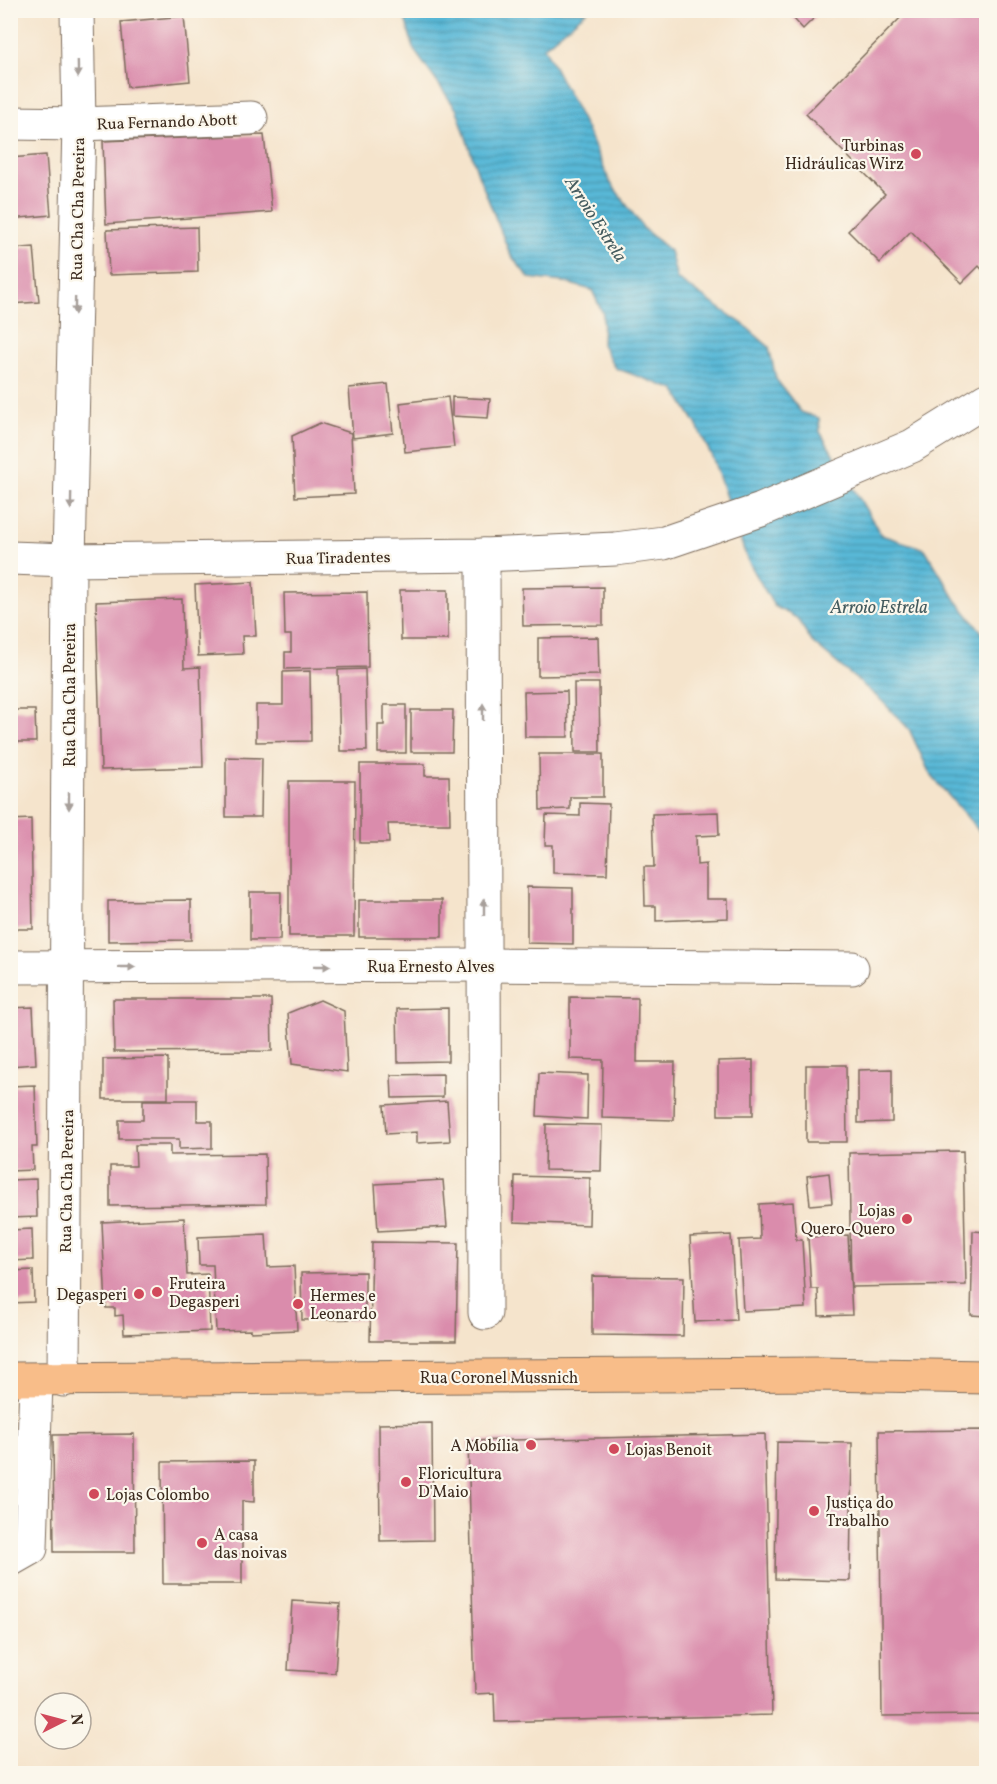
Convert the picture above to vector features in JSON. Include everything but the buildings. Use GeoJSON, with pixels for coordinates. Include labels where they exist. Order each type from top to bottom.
{"type":"FeatureCollection","features":[{"type":"Feature","properties":{"kind":"main road","name":"Rua Coronel Mussnich"},"geometry":{"type":"LineString","coordinates":[[37,1380],[820,1374],[987,1377]]}},
{"type":"Feature","properties":{"kind":"street","name":"Rua Cha Cha Pereira"},"geometry":{"type":"LineString","coordinates":[[10,1560],[31,1548],[37,1380],[68,968],[69,560],[79,124],[77,10]]}},
{"type":"Feature","properties":{"kind":"street","name":"Rua Fernando Abott"},"geometry":{"type":"LineString","coordinates":[[10,123],[79,124],[251,118]]}},
{"type":"Feature","properties":{"kind":"street","name":"Rua Tiradentes"},"geometry":{"type":"LineString","coordinates":[[10,558],[69,560],[483,555],[615,549],[664,543],[760,510],[912,446],[987,400]]}},
{"type":"Feature","properties":{"kind":"street"},"geometry":{"type":"LineString","coordinates":[[483,555],[485,1313]]}},
{"type":"Feature","properties":{"kind":"street","name":"Rua Ernesto Alves"},"geometry":{"type":"LineString","coordinates":[[10,967],[484,965],[852,968]]}},
{"type":"Feature","properties":{"kind":"water","name":"Arroio Estrela"},"geometry":{"type":"Polygon","coordinates":[[[403,11],[587,11],[544,47],[588,132],[610,182],[644,229],[670,251],[677,279],[743,324],[769,347],[776,379],[801,412],[819,418],[820,432],[881,535],[925,549],[956,600],[986,637],[986,839],[930,774],[909,729],[882,701],[812,642],[797,618],[774,606],[747,559],[713,459],[695,422],[675,390],[615,368],[602,344],[603,314],[592,290],[563,282],[529,278],[510,254],[478,174],[457,110],[414,50],[403,11]]]}},
{"type":"Feature","properties":{"kind":"place","name":"Turbinas Hidráulicas Wirz"},"geometry":{"type":"Point","coordinates":[916,154]}},
{"type":"Feature","properties":{"kind":"place","name":"Lojas Quero-Quero"},"geometry":{"type":"Point","coordinates":[907,1219]}},
{"type":"Feature","properties":{"kind":"place","name":"Fruteira Degasperi"},"geometry":{"type":"Point","coordinates":[157,1292]}},
{"type":"Feature","properties":{"kind":"place","name":"Degasperi"},"geometry":{"type":"Point","coordinates":[139,1294]}},
{"type":"Feature","properties":{"kind":"place","name":"Hermes e Leonardo"},"geometry":{"type":"Point","coordinates":[298,1304]}},
{"type":"Feature","properties":{"kind":"place","name":"A Mobília"},"geometry":{"type":"Point","coordinates":[531,1445]}},
{"type":"Feature","properties":{"kind":"place","name":"Lojas Benoit"},"geometry":{"type":"Point","coordinates":[614,1449]}},
{"type":"Feature","properties":{"kind":"place","name":"Floricultura D'Maio"},"geometry":{"type":"Point","coordinates":[406,1482]}},
{"type":"Feature","properties":{"kind":"place","name":"Lojas Colombo"},"geometry":{"type":"Point","coordinates":[94,1494]}},
{"type":"Feature","properties":{"kind":"place","name":"Justiça do Trabalho"},"geometry":{"type":"Point","coordinates":[814,1511]}},
{"type":"Feature","properties":{"kind":"place","name":"A casa das noivas"},"geometry":{"type":"Point","coordinates":[202,1543]}}]}
